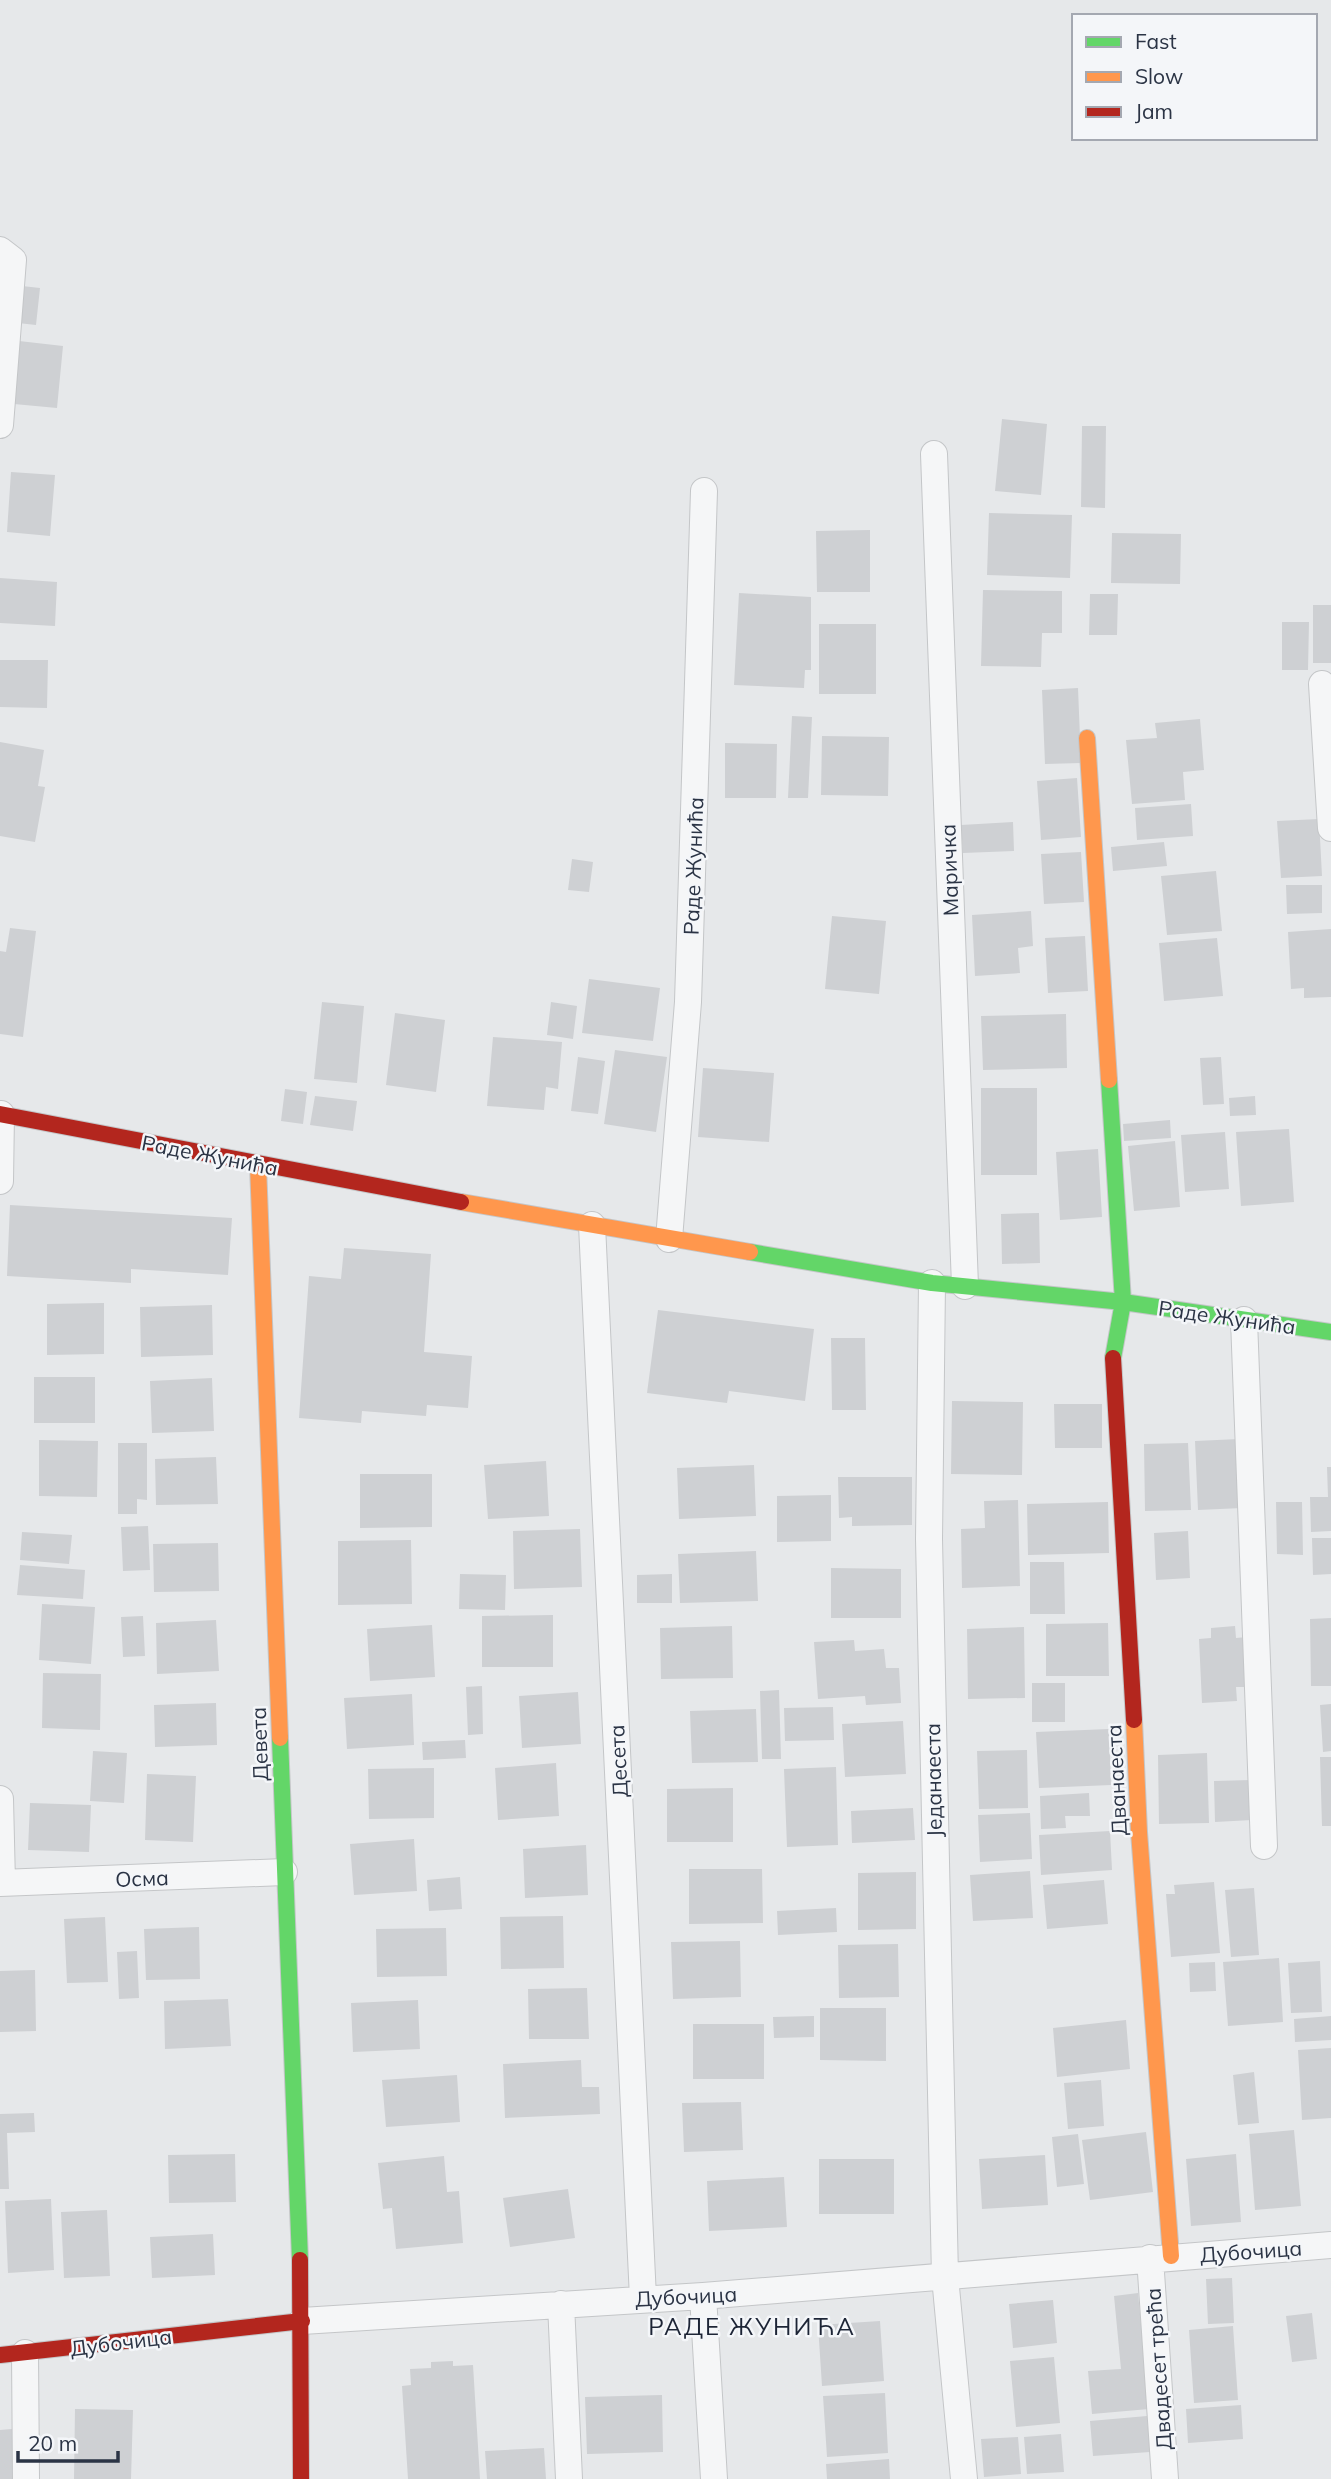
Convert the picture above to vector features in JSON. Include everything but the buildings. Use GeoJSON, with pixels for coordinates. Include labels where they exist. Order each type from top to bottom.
{"type":"FeatureCollection","features":[{"type":"Feature","properties":{"kind":"street"},"geometry":{"type":"LineString","coordinates":[[0,425],[6,255]]}},
{"type":"Feature","properties":{"kind":"street","name":"Маричка"},"geometry":{"type":"LineString","coordinates":[[933,454],[964,1286]]}},
{"type":"Feature","properties":{"kind":"street","name":"Раде Жунића"},"geometry":{"type":"LineString","coordinates":[[669,1240],[688,1002],[705,491]]}},
{"type":"Feature","properties":{"kind":"street"},"geometry":{"type":"LineString","coordinates":[[1322,684],[1331,828]]}},
{"type":"Feature","properties":{"kind":"street"},"geometry":{"type":"LineString","coordinates":[[1087,738],[1124,1301]]}},
{"type":"Feature","properties":{"kind":"street"},"geometry":{"type":"LineString","coordinates":[[0,1181],[1,1114]]}},
{"type":"Feature","properties":{"kind":"street","name":"Раде Жунића"},"geometry":{"type":"LineString","coordinates":[[1,1114],[258,1165],[669,1240],[932,1283],[1124,1301],[1331,1332]]}},
{"type":"Feature","properties":{"kind":"street","name":"Девета"},"geometry":{"type":"LineString","coordinates":[[258,1165],[302,2321],[301,2479]]}},
{"type":"Feature","properties":{"kind":"street","name":"Десета"},"geometry":{"type":"LineString","coordinates":[[592,1225],[643,2298]]}},
{"type":"Feature","properties":{"kind":"street","name":"Једанаеста"},"geometry":{"type":"LineString","coordinates":[[932,1283],[929,1553],[945,2277],[964,2479]]}},
{"type":"Feature","properties":{"kind":"street","name":"Дванаеста"},"geometry":{"type":"LineString","coordinates":[[1124,1301],[1112,1366],[1129,1594],[1161,2257]]}},
{"type":"Feature","properties":{"kind":"street"},"geometry":{"type":"LineString","coordinates":[[1244,1320],[1264,1846]]}},
{"type":"Feature","properties":{"kind":"street"},"geometry":{"type":"LineString","coordinates":[[0,1799],[1,1883]]}},
{"type":"Feature","properties":{"kind":"street","name":"Осма"},"geometry":{"type":"LineString","coordinates":[[1,1883],[284,1872]]}},
{"type":"Feature","properties":{"kind":"street","name":"Дубочица"},"geometry":{"type":"LineString","coordinates":[[13,2354],[302,2321],[703,2296],[1331,2245]]}},
{"type":"Feature","properties":{"kind":"street","name":"Двадесет трећа"},"geometry":{"type":"LineString","coordinates":[[1161,2257],[1165,2479]]}},
{"type":"Feature","properties":{"kind":"street"},"geometry":{"type":"LineString","coordinates":[[703,2296],[714,2479]]}},
{"type":"Feature","properties":{"kind":"street"},"geometry":{"type":"LineString","coordinates":[[561,2304],[569,2479]]}},
{"type":"Feature","properties":{"kind":"street"},"geometry":{"type":"LineString","coordinates":[[13,2354],[26,2479]]}},
{"type":"Feature","properties":{"kind":"traffic: fast"},"geometry":{"type":"LineString","coordinates":[[1109,1080],[1123,1302],[1113,1358]]}},
{"type":"Feature","properties":{"kind":"traffic: fast"},"geometry":{"type":"LineString","coordinates":[[750,1252],[932,1283],[1123,1302],[1331,1332]]}},
{"type":"Feature","properties":{"kind":"traffic: fast"},"geometry":{"type":"LineString","coordinates":[[280,1738],[300,2260]]}},
{"type":"Feature","properties":{"kind":"traffic: slow"},"geometry":{"type":"LineString","coordinates":[[1087,738],[1109,1080]]}},
{"type":"Feature","properties":{"kind":"traffic: slow"},"geometry":{"type":"LineString","coordinates":[[258,1165],[280,1738]]}},
{"type":"Feature","properties":{"kind":"traffic: slow"},"geometry":{"type":"LineString","coordinates":[[461,1202],[750,1252]]}},
{"type":"Feature","properties":{"kind":"traffic: slow"},"geometry":{"type":"LineString","coordinates":[[1134,1720],[1139,1832],[1171,2256]]}},
{"type":"Feature","properties":{"kind":"traffic: jam"},"geometry":{"type":"LineString","coordinates":[[0,1114],[461,1202]]}},
{"type":"Feature","properties":{"kind":"traffic: jam"},"geometry":{"type":"LineString","coordinates":[[1113,1358],[1134,1720]]}},
{"type":"Feature","properties":{"kind":"traffic: jam"},"geometry":{"type":"LineString","coordinates":[[300,2260],[301,2479]]}},
{"type":"Feature","properties":{"kind":"traffic: jam"},"geometry":{"type":"LineString","coordinates":[[0,2355],[302,2321]]}},
{"type":"Feature","properties":{"kind":"district","name":"РАДЕ ЖУНИЋА"},"geometry":{"type":"Point","coordinates":[752,2326]}}]}
